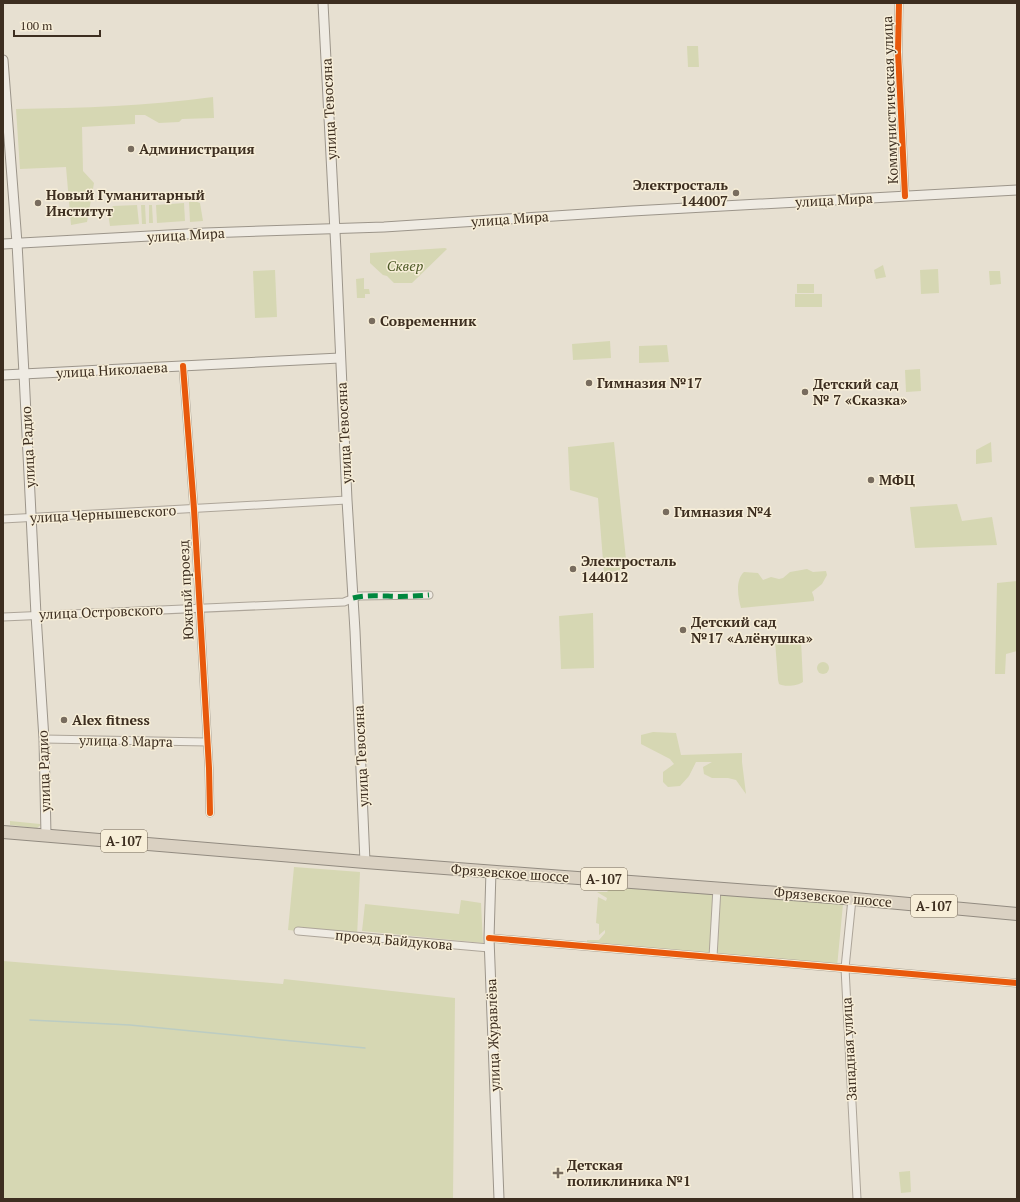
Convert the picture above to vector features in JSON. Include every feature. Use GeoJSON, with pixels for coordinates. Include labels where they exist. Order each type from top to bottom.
{"type":"FeatureCollection","features":[{"type":"Feature","properties":{"kind":"highway","name":"Фрязевское шоссе"},"geometry":{"type":"LineString","coordinates":[[3,832],[365,862],[718,888],[1017,914]]}},
{"type":"Feature","properties":{"kind":"main road","name":"улица Тевосяна"},"geometry":{"type":"LineString","coordinates":[[323,3],[365,862]]}},
{"type":"Feature","properties":{"kind":"main road","name":"улица Радио"},"geometry":{"type":"LineString","coordinates":[[3,60],[17,243],[36,615],[44,739],[46,835]]}},
{"type":"Feature","properties":{"kind":"main road","name":"улица Мира"},"geometry":{"type":"LineString","coordinates":[[3,244],[205,233],[384,227],[1017,190]]}},
{"type":"Feature","properties":{"kind":"main road","name":"улица Николаева"},"geometry":{"type":"LineString","coordinates":[[3,375],[340,358]]}},
{"type":"Feature","properties":{"kind":"main road","name":"улица Журавлёва"},"geometry":{"type":"LineString","coordinates":[[491,871],[489,948],[499,1199]]}},
{"type":"Feature","properties":{"kind":"street","name":"Коммунистическая улица"},"geometry":{"type":"LineString","coordinates":[[898,3],[898,52],[905,196]]}},
{"type":"Feature","properties":{"kind":"street","name":"Южный проезд"},"geometry":{"type":"LineString","coordinates":[[183,366],[194,509],[210,813]]}},
{"type":"Feature","properties":{"kind":"street","name":"улица Чернышевского"},"geometry":{"type":"LineString","coordinates":[[3,519],[347,500]]}},
{"type":"Feature","properties":{"kind":"street"},"geometry":{"type":"LineString","coordinates":[[353,598],[359,596],[378,595],[430,595]]}},
{"type":"Feature","properties":{"kind":"street","name":"улица Островского"},"geometry":{"type":"LineString","coordinates":[[3,617],[344,602],[353,598]]}},
{"type":"Feature","properties":{"kind":"street","name":"улица 8 Марта"},"geometry":{"type":"LineString","coordinates":[[44,739],[207,742]]}},
{"type":"Feature","properties":{"kind":"street"},"geometry":{"type":"LineString","coordinates":[[714,957],[718,888]]}},
{"type":"Feature","properties":{"kind":"street","name":"Западная улица"},"geometry":{"type":"LineString","coordinates":[[852,899],[845,968],[857,1199]]}},
{"type":"Feature","properties":{"kind":"street","name":"проезд Байдукова"},"geometry":{"type":"LineString","coordinates":[[298,931],[489,948]]}},
{"type":"Feature","properties":{"kind":"street"},"geometry":{"type":"LineString","coordinates":[[489,938],[1017,983]]}},
{"type":"Feature","properties":{"kind":"green space"},"geometry":{"type":"Polygon","coordinates":[[[687,46],[698,46],[699,67],[688,67],[687,46]]]}},
{"type":"Feature","properties":{"kind":"green space"},"geometry":{"type":"Polygon","coordinates":[[[213,97],[214,118],[182,119],[179,122],[159,123],[145,115],[135,115],[135,124],[82,127],[83,171],[94,183],[87,222],[71,225],[66,167],[20,169],[16,109],[115,106],[164,103],[213,97]]]}},
{"type":"Feature","properties":{"kind":"green space"},"geometry":{"type":"Polygon","coordinates":[[[189,202],[200,203],[203,221],[190,222],[189,202]]]}},
{"type":"Feature","properties":{"kind":"green space"},"geometry":{"type":"Polygon","coordinates":[[[184,203],[185,221],[157,223],[156,205],[184,203]]]}},
{"type":"Feature","properties":{"kind":"green space"},"geometry":{"type":"Polygon","coordinates":[[[137,205],[139,224],[110,226],[109,213],[113,206],[137,205]]]}},
{"type":"Feature","properties":{"kind":"green space"},"geometry":{"type":"Polygon","coordinates":[[[141,205],[145,205],[146,224],[142,224],[141,205]]]}},
{"type":"Feature","properties":{"kind":"green space"},"geometry":{"type":"Polygon","coordinates":[[[149,205],[152,205],[153,223],[149,223],[149,205]]]}},
{"type":"Feature","properties":{"kind":"green space","name":"Сквер"},"geometry":{"type":"Polygon","coordinates":[[[447,249],[412,283],[394,283],[370,263],[370,253],[447,249]]]}},
{"type":"Feature","properties":{"kind":"green space"},"geometry":{"type":"Polygon","coordinates":[[[883,265],[886,277],[876,279],[874,270],[883,265]]]}},
{"type":"Feature","properties":{"kind":"green space"},"geometry":{"type":"Polygon","coordinates":[[[938,269],[939,293],[921,294],[920,270],[938,269]]]}},
{"type":"Feature","properties":{"kind":"green space"},"geometry":{"type":"Polygon","coordinates":[[[275,270],[277,317],[255,318],[253,271],[275,270]]]}},
{"type":"Feature","properties":{"kind":"green space"},"geometry":{"type":"Polygon","coordinates":[[[989,271],[1000,271],[1001,284],[990,285],[989,271]]]}},
{"type":"Feature","properties":{"kind":"green space"},"geometry":{"type":"Polygon","coordinates":[[[364,278],[364,289],[369,289],[370,294],[365,294],[365,298],[357,298],[356,279],[364,278]]]}},
{"type":"Feature","properties":{"kind":"green space"},"geometry":{"type":"Polygon","coordinates":[[[797,284],[814,284],[814,293],[797,293],[797,284]]]}},
{"type":"Feature","properties":{"kind":"green space"},"geometry":{"type":"Polygon","coordinates":[[[795,294],[822,294],[822,307],[795,307],[795,294]]]}},
{"type":"Feature","properties":{"kind":"green space"},"geometry":{"type":"Polygon","coordinates":[[[610,341],[611,358],[573,360],[572,344],[610,341]]]}},
{"type":"Feature","properties":{"kind":"green space"},"geometry":{"type":"Polygon","coordinates":[[[667,345],[669,362],[639,363],[639,346],[667,345]]]}},
{"type":"Feature","properties":{"kind":"green space"},"geometry":{"type":"Polygon","coordinates":[[[920,369],[921,391],[906,392],[905,370],[920,369]]]}},
{"type":"Feature","properties":{"kind":"green space"},"geometry":{"type":"Polygon","coordinates":[[[614,442],[627,569],[604,573],[598,498],[570,490],[568,447],[614,442]]]}},
{"type":"Feature","properties":{"kind":"green space"},"geometry":{"type":"Polygon","coordinates":[[[991,442],[992,462],[976,464],[976,450],[991,442]]]}},
{"type":"Feature","properties":{"kind":"green space"},"geometry":{"type":"Polygon","coordinates":[[[957,504],[962,521],[992,517],[997,545],[915,548],[910,507],[957,504]]]}},
{"type":"Feature","properties":{"kind":"green space"},"geometry":{"type":"Polygon","coordinates":[[[807,569],[813,572],[826,571],[827,575],[822,584],[812,592],[814,601],[741,608],[738,594],[738,584],[741,575],[744,572],[758,573],[763,580],[771,577],[779,579],[783,578],[790,572],[807,569]]]}},
{"type":"Feature","properties":{"kind":"green space"},"geometry":{"type":"Polygon","coordinates":[[[1017,581],[1017,651],[1006,654],[1005,674],[995,674],[997,583],[1017,581]]]}},
{"type":"Feature","properties":{"kind":"green space"},"geometry":{"type":"Polygon","coordinates":[[[593,613],[594,668],[561,669],[559,616],[593,613]]]}},
{"type":"Feature","properties":{"kind":"green space"},"geometry":{"type":"Polygon","coordinates":[[[796,635],[801,640],[803,682],[795,685],[781,685],[779,684],[778,680],[775,641],[779,636],[796,635]]]}},
{"type":"Feature","properties":{"kind":"green space"},"geometry":{"type":"Polygon","coordinates":[[[823,662],[827,664],[829,668],[827,672],[823,674],[819,672],[817,668],[819,664],[823,662]]]}},
{"type":"Feature","properties":{"kind":"green space"},"geometry":{"type":"Polygon","coordinates":[[[653,732],[676,733],[681,755],[742,753],[746,794],[736,780],[728,778],[712,778],[704,774],[703,767],[712,762],[696,762],[689,776],[680,786],[668,787],[663,782],[663,772],[674,764],[670,759],[641,744],[641,735],[653,732]]]}},
{"type":"Feature","properties":{"kind":"green space"},"geometry":{"type":"Polygon","coordinates":[[[10,821],[41,825],[37,828],[10,825],[10,821]]]}},
{"type":"Feature","properties":{"kind":"green space"},"geometry":{"type":"Polygon","coordinates":[[[294,867],[360,872],[357,937],[288,930],[294,867]]]}},
{"type":"Feature","properties":{"kind":"green space"},"geometry":{"type":"Polygon","coordinates":[[[611,887],[843,904],[837,967],[587,943],[587,940],[599,940],[605,933],[605,930],[599,935],[599,924],[596,923],[598,897],[606,901],[607,898],[597,892],[607,892],[611,887]]]}},
{"type":"Feature","properties":{"kind":"green space"},"geometry":{"type":"Polygon","coordinates":[[[461,900],[481,903],[483,943],[362,931],[365,904],[459,914],[461,900]]]}},
{"type":"Feature","properties":{"kind":"green space"},"geometry":{"type":"Polygon","coordinates":[[[3,961],[283,984],[284,979],[455,998],[453,1199],[3,1199],[3,961]]]}},
{"type":"Feature","properties":{"kind":"green space"},"geometry":{"type":"Polygon","coordinates":[[[910,1171],[911,1192],[901,1193],[899,1172],[910,1171]]]}},
{"type":"Feature","properties":{"kind":"waterway"},"geometry":{"type":"LineString","coordinates":[[30,1020],[130,1025],[365,1048]]}},
{"type":"Feature","properties":{"kind":"marked path"},"geometry":{"type":"LineString","coordinates":[[353,598],[362,596],[429,595]]}},
{"type":"Feature","properties":{"kind":"cycle path"},"geometry":{"type":"LineString","coordinates":[[899,3],[898,52],[905,196]]}},
{"type":"Feature","properties":{"kind":"cycle path"},"geometry":{"type":"LineString","coordinates":[[183,366],[194,509],[209,768],[210,813]]}},
{"type":"Feature","properties":{"kind":"cycle path"},"geometry":{"type":"LineString","coordinates":[[489,938],[1017,983]]}},
{"type":"Feature","properties":{"kind":"place","name":"Администрация"},"geometry":{"type":"Point","coordinates":[131,149]}},
{"type":"Feature","properties":{"kind":"place","name":"Электросталь 144007"},"geometry":{"type":"Point","coordinates":[736,193]}},
{"type":"Feature","properties":{"kind":"place","name":"Новый Гуманитарный Институт"},"geometry":{"type":"Point","coordinates":[38,203]}},
{"type":"Feature","properties":{"kind":"place","name":"Современник"},"geometry":{"type":"Point","coordinates":[372,321]}},
{"type":"Feature","properties":{"kind":"place","name":"Гимназия №17"},"geometry":{"type":"Point","coordinates":[589,383]}},
{"type":"Feature","properties":{"kind":"place","name":"Детский сад № 7 «Сказка»"},"geometry":{"type":"Point","coordinates":[805,392]}},
{"type":"Feature","properties":{"kind":"place","name":"МФЦ"},"geometry":{"type":"Point","coordinates":[871,480]}},
{"type":"Feature","properties":{"kind":"place","name":"Гимназия №4"},"geometry":{"type":"Point","coordinates":[666,512]}},
{"type":"Feature","properties":{"kind":"place","name":"Электросталь 144012"},"geometry":{"type":"Point","coordinates":[573,569]}},
{"type":"Feature","properties":{"kind":"place","name":"Детский сад №17 «Алёнушка»"},"geometry":{"type":"Point","coordinates":[683,630]}},
{"type":"Feature","properties":{"kind":"place","name":"Alex fitness"},"geometry":{"type":"Point","coordinates":[64,720]}},
{"type":"Feature","properties":{"kind":"place","name":"Детская поликлиника №1"},"geometry":{"type":"Point","coordinates":[558,1173]}}]}
